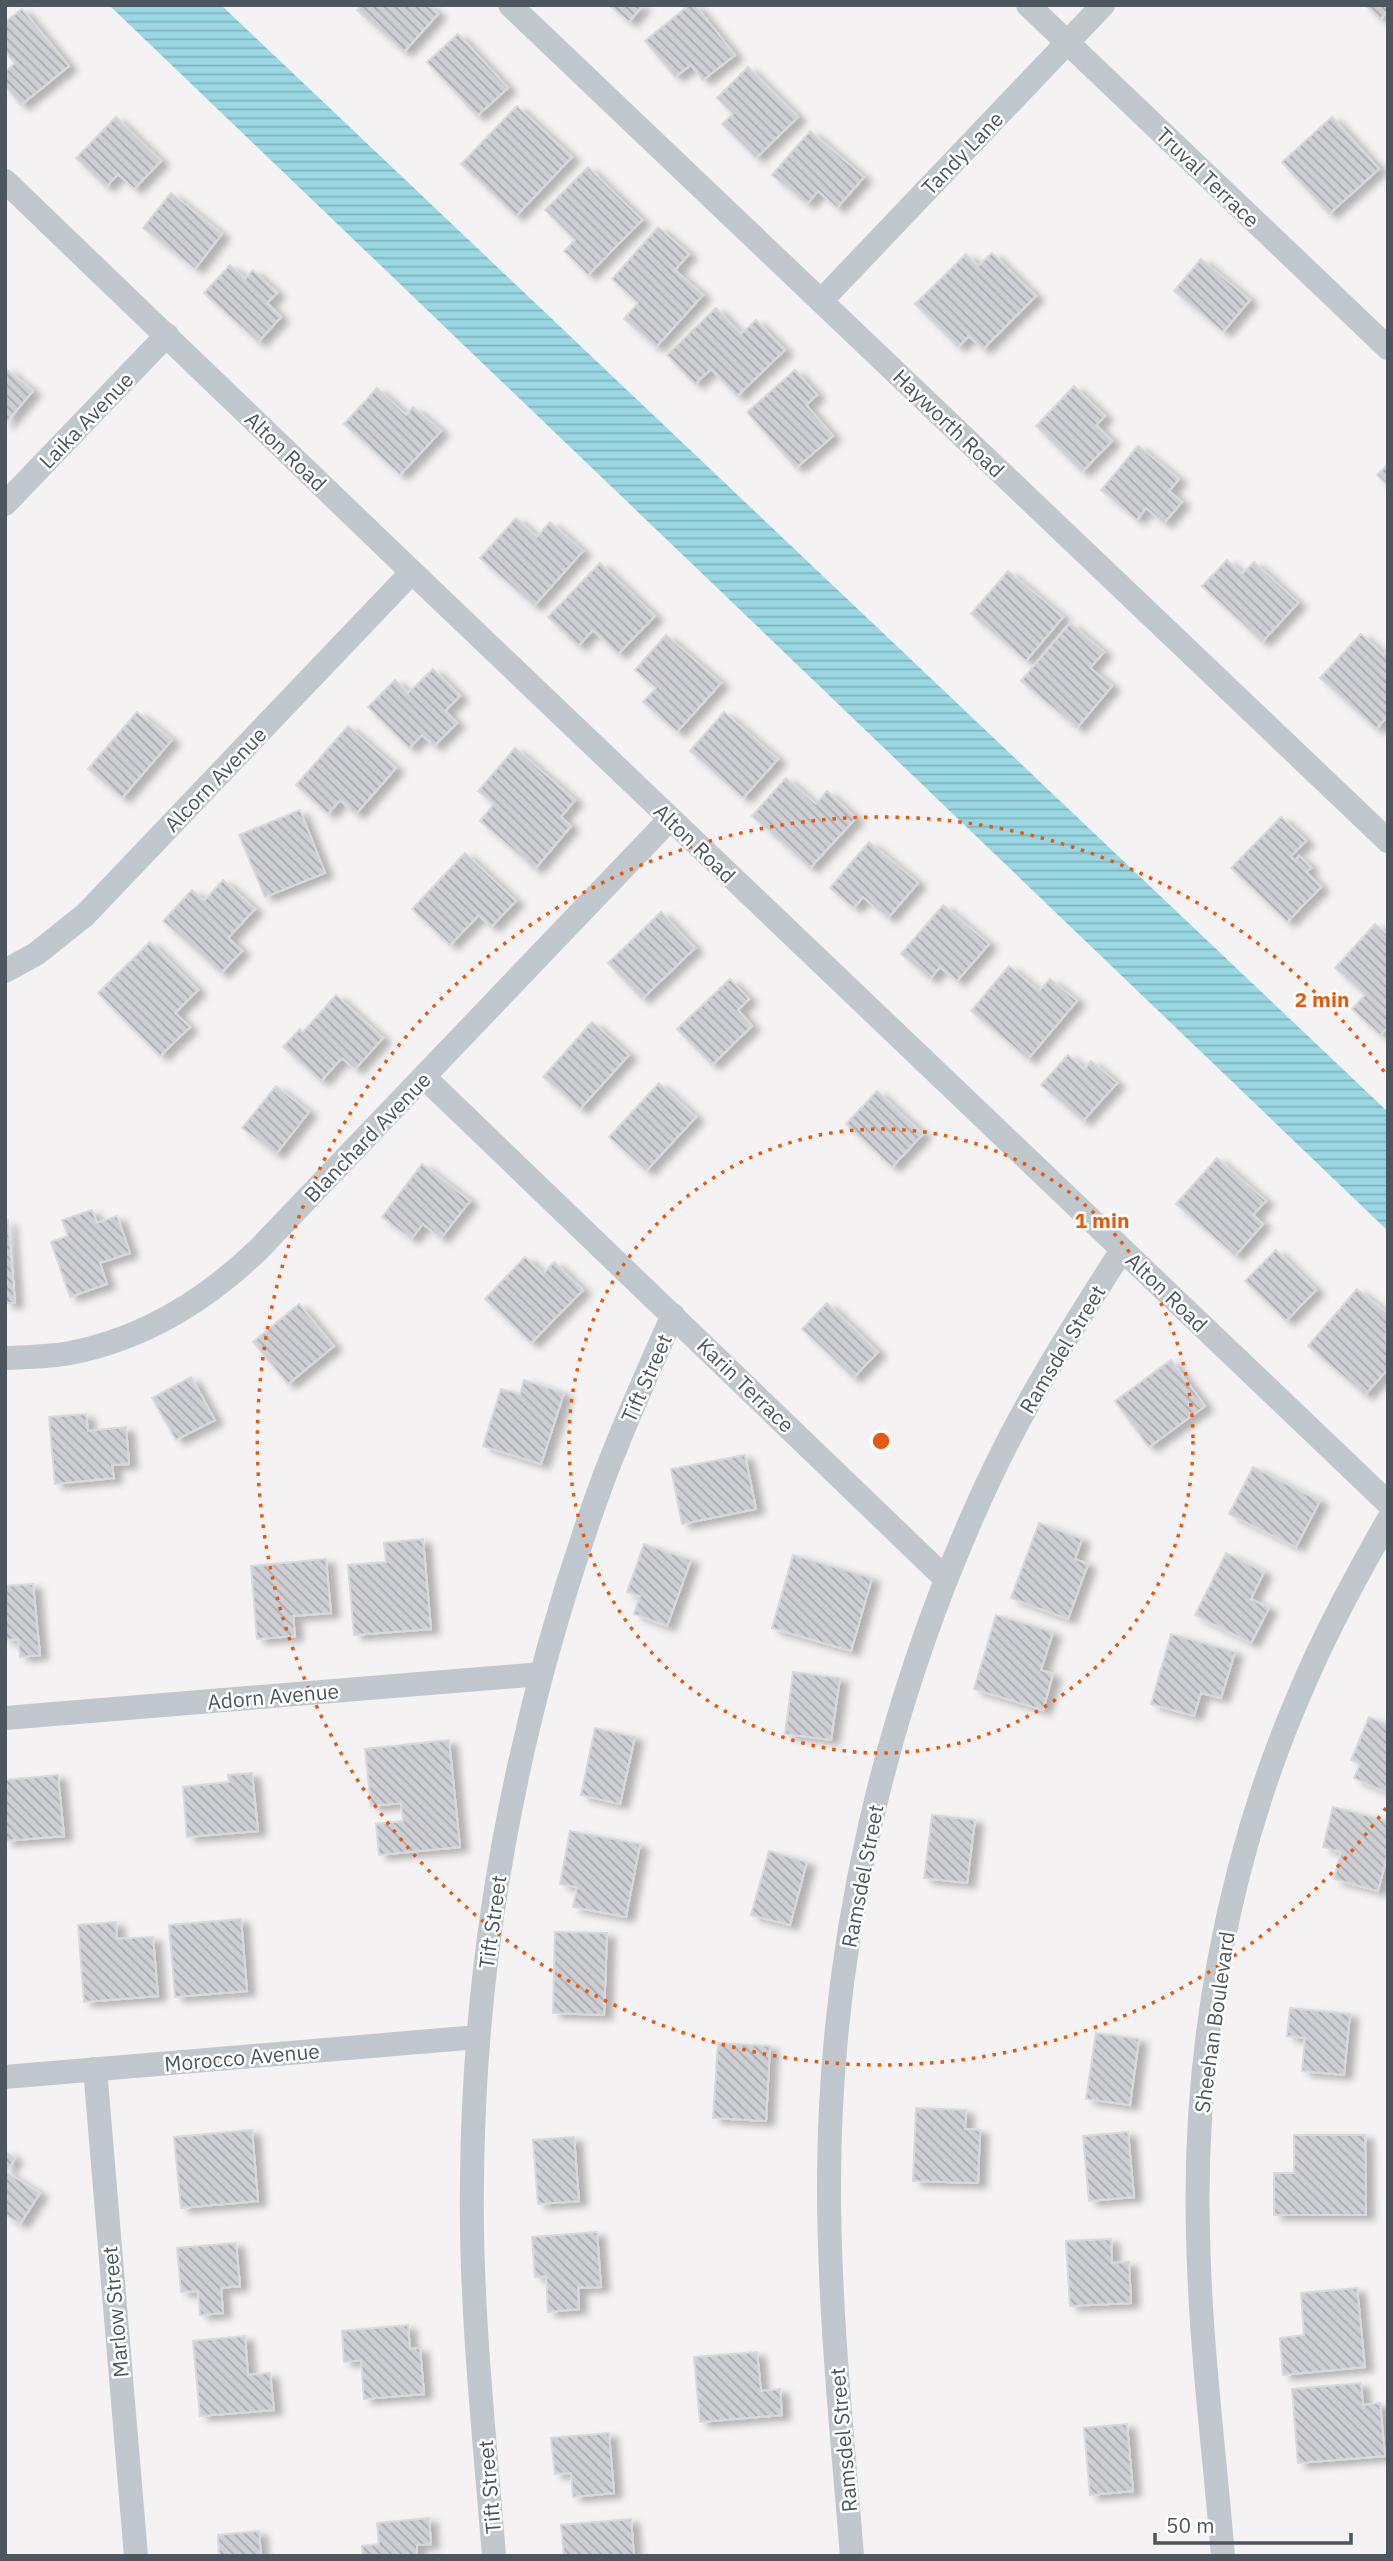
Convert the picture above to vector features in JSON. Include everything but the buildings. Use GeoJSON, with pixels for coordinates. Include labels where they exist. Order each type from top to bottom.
{"type":"FeatureCollection","features":[{"type":"Feature","properties":{"kind":"street","name":"Hayworth Road"},"geometry":{"type":"LineString","coordinates":[[510,5],[1388,841]]}},
{"type":"Feature","properties":{"kind":"street","name":"Truval Terrace"},"geometry":{"type":"LineString","coordinates":[[1028,5],[1388,348]]}},
{"type":"Feature","properties":{"kind":"street","name":"Tandy Lane"},"geometry":{"type":"LineString","coordinates":[[821,301],[1103,5]]}},
{"type":"Feature","properties":{"kind":"street","name":"Alton Road"},"geometry":{"type":"LineString","coordinates":[[5,181],[1388,1503]]}},
{"type":"Feature","properties":{"kind":"street","name":"Laika Avenue"},"geometry":{"type":"LineString","coordinates":[[5,504],[167,335]]}},
{"type":"Feature","properties":{"kind":"street","name":"Alcorn Avenue"},"geometry":{"type":"LineString","coordinates":[[5,971],[36,954],[85,915],[412,572]]}},
{"type":"Feature","properties":{"kind":"street","name":"Blanchard Avenue"},"geometry":{"type":"LineString","coordinates":[[5,1359],[69,1353],[105,1344],[169,1318],[201,1299],[231,1276],[258,1251],[670,819]]}},
{"type":"Feature","properties":{"kind":"street","name":"Karin Terrace"},"geometry":{"type":"LineString","coordinates":[[424,1077],[946,1579]]}},
{"type":"Feature","properties":{"kind":"street","name":"Ramsdel Street"},"geometry":{"type":"LineString","coordinates":[[852,2556],[830,2272],[828,2184],[831,2095],[851,1920],[882,1776],[915,1662],[946,1579],[989,1480],[1030,1401],[1074,1324],[1122,1250]]}},
{"type":"Feature","properties":{"kind":"street","name":"Tift Street"},"geometry":{"type":"LineString","coordinates":[[495,2556],[475,2323],[472,2252],[472,2144],[486,1954],[502,1848],[541,1674],[604,1479],[673,1315]]}},
{"type":"Feature","properties":{"kind":"street","name":"Sheehan Boulevard"},"geometry":{"type":"LineString","coordinates":[[1223,2556],[1198,2233],[1199,2142],[1206,2050],[1220,1959],[1240,1869],[1266,1781],[1299,1694],[1339,1609],[1388,1520]]}},
{"type":"Feature","properties":{"kind":"street","name":"Adorn Avenue"},"geometry":{"type":"LineString","coordinates":[[5,1718],[541,1674]]}},
{"type":"Feature","properties":{"kind":"street","name":"Morocco Avenue"},"geometry":{"type":"LineString","coordinates":[[5,2077],[478,2037]]}},
{"type":"Feature","properties":{"kind":"street","name":"Marlow Street"},"geometry":{"type":"LineString","coordinates":[[95,2069],[135,2556]]}},
{"type":"Feature","properties":{"kind":"water"},"geometry":{"type":"Polygon","coordinates":[[[109,5],[221,5],[1388,1112],[1388,1231],[109,5]]]}}]}
